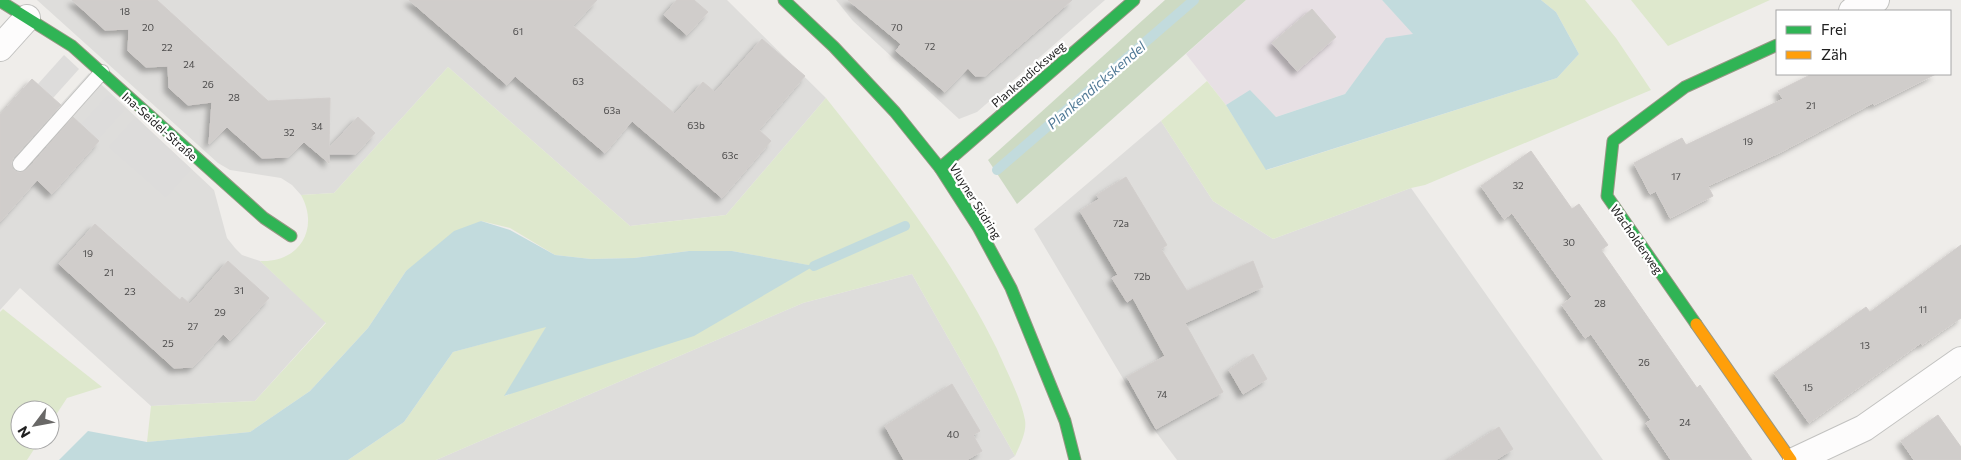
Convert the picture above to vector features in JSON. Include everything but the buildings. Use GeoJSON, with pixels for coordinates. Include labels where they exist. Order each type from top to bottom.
{"type":"FeatureCollection","features":[{"type":"Feature","properties":{"kind":"street","name":"Vluyner Südring"},"geometry":{"type":"LineString","coordinates":[[784,0],[834,47],[896,112],[940,168],[978,227],[1011,288],[1065,421],[1075,460]]}},
{"type":"Feature","properties":{"kind":"street","name":"Plankendicksweg"},"geometry":{"type":"LineString","coordinates":[[940,168],[1134,0]]}},
{"type":"Feature","properties":{"kind":"street"},"geometry":{"type":"LineString","coordinates":[[1854,10],[1876,0]]}},
{"type":"Feature","properties":{"kind":"street","name":"Ina-Seidel-Straße"},"geometry":{"type":"LineString","coordinates":[[0,1],[72,46],[102,72],[166,138],[264,218],[291,236]]}},
{"type":"Feature","properties":{"kind":"street"},"geometry":{"type":"LineString","coordinates":[[0,48],[27,18]]}},
{"type":"Feature","properties":{"kind":"street","name":"Wacholderweg"},"geometry":{"type":"LineString","coordinates":[[1776,45],[1685,87],[1613,141],[1607,196],[1791,460]]}},
{"type":"Feature","properties":{"kind":"street"},"geometry":{"type":"LineString","coordinates":[[1796,460],[1864,428],[1961,360]]}},
{"type":"Feature","properties":{"kind":"lane"},"geometry":{"type":"LineString","coordinates":[[20,164],[102,72]]}},
{"type":"Feature","properties":{"kind":"shaded area"},"geometry":{"type":"Polygon","coordinates":[[[37,0],[727,0],[826,98],[726,215],[630,226],[448,67],[334,193],[301,195],[292,185],[281,178],[230,170],[218,163],[37,0]]]}},
{"type":"Feature","properties":{"kind":"shaded area"},"geometry":{"type":"Polygon","coordinates":[[[836,0],[1105,0],[977,112],[959,119],[853,21],[836,0]]]}},
{"type":"Feature","properties":{"kind":"shaded area"},"geometry":{"type":"Polygon","coordinates":[[[1246,0],[1382,0],[1414,34],[1365,68],[1345,94],[1276,117],[1250,91],[1226,105],[1186,54],[1246,0]]]}},
{"type":"Feature","properties":{"kind":"shaded area"},"geometry":{"type":"Polygon","coordinates":[[[64,55],[79,69],[53,98],[38,84],[64,55]]]}},
{"type":"Feature","properties":{"kind":"shaded area"},"geometry":{"type":"Polygon","coordinates":[[[89,73],[214,190],[227,238],[235,248],[242,255],[260,261],[326,322],[255,401],[151,406],[20,288],[0,310],[0,114],[32,79],[60,105],[89,73]]]}},
{"type":"Feature","properties":{"kind":"shaded area"},"geometry":{"type":"Polygon","coordinates":[[[108,95],[124,110],[97,140],[81,125],[108,95]]]}},
{"type":"Feature","properties":{"kind":"shaded area"},"geometry":{"type":"Polygon","coordinates":[[[135,118],[191,169],[166,197],[109,147],[135,118]]]}},
{"type":"Feature","properties":{"kind":"shaded area"},"geometry":{"type":"Polygon","coordinates":[[[1161,121],[1213,201],[1273,239],[1411,188],[1603,460],[1177,460],[1150,424],[1034,229],[1161,121]]]}},
{"type":"Feature","properties":{"kind":"shaded area"},"geometry":{"type":"Polygon","coordinates":[[[912,274],[1015,456],[1009,460],[436,460],[803,303],[912,274]]]}},
{"type":"Feature","properties":{"kind":"green space"},"geometry":{"type":"Polygon","coordinates":[[[1165,0],[1246,0],[1017,204],[988,160],[1165,0]]]}},
{"type":"Feature","properties":{"kind":"green space"},"geometry":{"type":"Polygon","coordinates":[[[1541,0],[1585,0],[1616,38],[1651,90],[1425,185],[1411,188],[1273,239],[1213,201],[1161,121],[1207,81],[1226,105],[1267,170],[1557,78],[1579,54],[1556,12],[1541,0]]]}},
{"type":"Feature","properties":{"kind":"green space"},"geometry":{"type":"Polygon","coordinates":[[[1631,0],[1770,0],[1668,46],[1631,0]]]}},
{"type":"Feature","properties":{"kind":"green space"},"geometry":{"type":"Polygon","coordinates":[[[448,67],[630,226],[726,215],[826,98],[896,188],[940,250],[997,349],[1017,393],[1025,420],[1023,438],[1015,456],[912,274],[803,303],[436,460],[348,460],[404,422],[453,352],[547,326],[505,396],[813,266],[732,251],[689,251],[634,258],[591,259],[555,255],[510,228],[481,221],[406,271],[368,328],[310,391],[250,432],[147,442],[151,406],[255,401],[326,323],[260,261],[274,260],[286,256],[295,250],[302,242],[307,231],[306,208],[301,195],[334,193],[448,67]]]}},
{"type":"Feature","properties":{"kind":"green space"},"geometry":{"type":"Polygon","coordinates":[[[3,309],[102,387],[67,398],[60,409],[60,400],[10,400],[10,450],[34,450],[27,460],[0,460],[0,312],[3,309]]]}},
{"type":"Feature","properties":{"kind":"water"},"geometry":{"type":"Polygon","coordinates":[[[1382,0],[1541,0],[1556,12],[1579,54],[1557,78],[1266,170],[1226,105],[1250,90],[1276,117],[1345,94],[1386,38],[1413,34],[1382,0]]]}},
{"type":"Feature","properties":{"kind":"water"},"geometry":{"type":"Polygon","coordinates":[[[481,221],[510,230],[555,255],[591,259],[634,258],[689,251],[732,251],[814,266],[694,336],[504,396],[546,327],[453,352],[404,422],[348,460],[59,460],[88,431],[147,442],[250,432],[310,391],[368,328],[406,271],[454,231],[481,221]]]}},
{"type":"Feature","properties":{"kind":"waterway","name":"Plankendickskendel"},"geometry":{"type":"LineString","coordinates":[[997,170],[1194,0]]}},
{"type":"Feature","properties":{"kind":"waterway","name":"Plankendickskendel"},"geometry":{"type":"LineString","coordinates":[[814,266],[905,226]]}},
{"type":"Feature","properties":{"kind":"traffic: fast"},"geometry":{"type":"LineString","coordinates":[[784,0],[834,47],[895,112],[940,168],[978,227],[1011,288],[1065,421],[1075,460]]}},
{"type":"Feature","properties":{"kind":"traffic: fast"},"geometry":{"type":"LineString","coordinates":[[940,168],[1134,0]]}},
{"type":"Feature","properties":{"kind":"traffic: fast"},"geometry":{"type":"LineString","coordinates":[[0,1],[72,46],[264,218],[291,236]]}},
{"type":"Feature","properties":{"kind":"traffic: fast"},"geometry":{"type":"LineString","coordinates":[[1696,324],[1607,196],[1613,141],[1685,87],[1776,45]]}},
{"type":"Feature","properties":{"kind":"traffic: slow"},"geometry":{"type":"LineString","coordinates":[[1696,324],[1791,460]]}}]}
